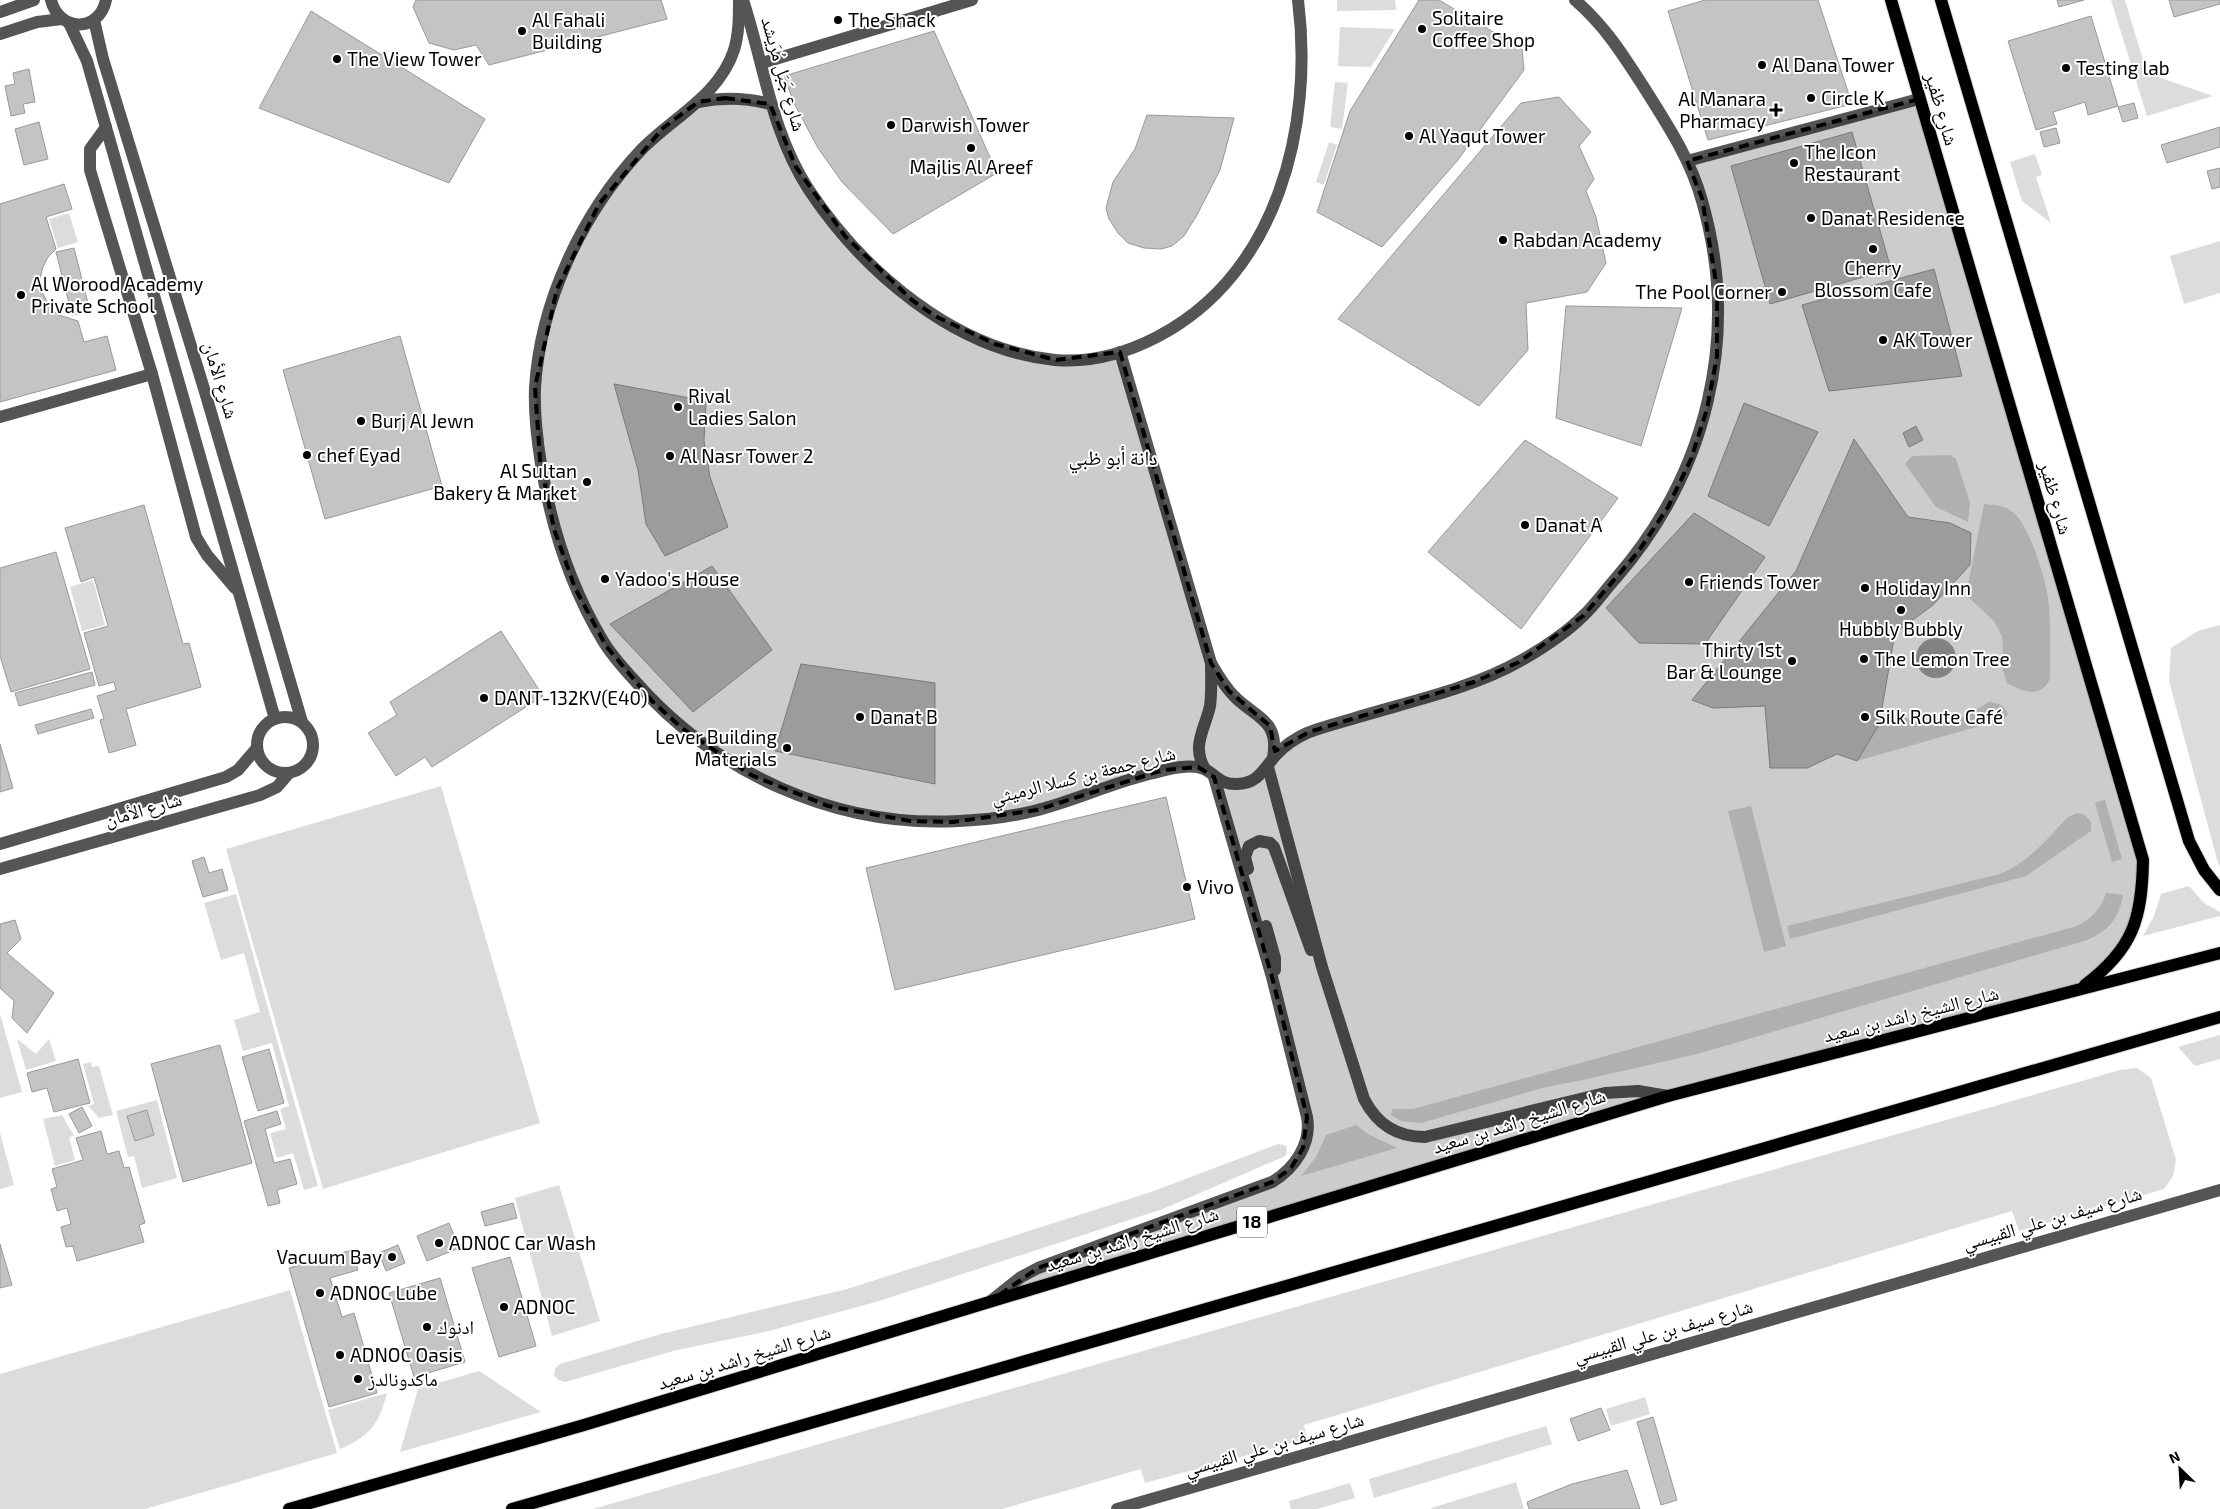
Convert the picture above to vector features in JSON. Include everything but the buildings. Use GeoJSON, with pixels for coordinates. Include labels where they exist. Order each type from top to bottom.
{"type":"FeatureCollection","features":[{"type":"Feature","properties":{"kind":"main road","name":"شارع ظفير"},"geometry":{"type":"LineString","coordinates":[[1890,0],[2143,860],[2139,912],[2129,937],[2116,959],[2079,990]]}},
{"type":"Feature","properties":{"kind":"main road","name":"شارع ظفير"},"geometry":{"type":"LineString","coordinates":[[1941,0],[2189,841],[2204,870],[2220,890]]}},
{"type":"Feature","properties":{"kind":"main road","name":"شارع الشيخ راشد بن سعيد"},"geometry":{"type":"LineString","coordinates":[[289,1509],[584,1425],[1668,1096],[2220,953]]}},
{"type":"Feature","properties":{"kind":"main road"},"geometry":{"type":"LineString","coordinates":[[512,1509],[2220,1017]]}},
{"type":"Feature","properties":{"kind":"street"},"geometry":{"type":"LineString","coordinates":[[0,12],[34,0]]}},
{"type":"Feature","properties":{"kind":"street"},"geometry":{"type":"LineString","coordinates":[[52,0],[57,14],[66,21],[78,25],[94,20],[107,0]]}},
{"type":"Feature","properties":{"kind":"street","name":"شارع جَبَل مُرَيشد"},"geometry":{"type":"LineString","coordinates":[[741,0],[762,63],[770,104],[784,144],[796,167],[826,213],[866,258],[912,300],[935,316],[966,333],[1025,354],[1065,360],[1085,359],[1120,352],[1150,340],[1192,316],[1228,283],[1256,243],[1279,189],[1289,156],[1297,116],[1302,53],[1298,0]]}},
{"type":"Feature","properties":{"kind":"street","name":"شارع جمعة بن كسلا الرميثي"},"geometry":{"type":"LineString","coordinates":[[741,0],[737,35],[730,60],[717,83],[698,102],[663,128],[640,152],[599,204],[582,232],[564,272],[548,318],[540,352],[535,387],[536,422],[546,494],[565,562],[575,588],[606,646],[652,701],[683,729],[716,754],[751,775],[803,798],[868,816],[910,821],[952,822],[995,818],[1037,810],[1157,772],[1191,767],[1210,773],[1230,783],[1246,783],[1261,775],[1270,762],[1289,743],[1309,732],[1454,689],[1519,662],[1557,637],[1583,616],[1638,552],[1668,507],[1691,459],[1707,409],[1716,356],[1717,288],[1714,250],[1702,198],[1687,161],[1610,36],[1575,0]]}},
{"type":"Feature","properties":{"kind":"street"},"geometry":{"type":"LineString","coordinates":[[762,63],[972,0]]}},
{"type":"Feature","properties":{"kind":"street","name":"شارع الأمان"},"geometry":{"type":"LineString","coordinates":[[94,20],[103,59],[302,722]]}},
{"type":"Feature","properties":{"kind":"street"},"geometry":{"type":"LineString","coordinates":[[0,34],[37,22],[66,21]]}},
{"type":"Feature","properties":{"kind":"street"},"geometry":{"type":"LineString","coordinates":[[66,21],[87,61],[135,236],[275,719]]}},
{"type":"Feature","properties":{"kind":"street","name":"شارع جمعة بن كسلا الرميثي"},"geometry":{"type":"LineString","coordinates":[[698,102],[739,98],[770,104]]}},
{"type":"Feature","properties":{"kind":"street"},"geometry":{"type":"LineString","coordinates":[[1687,161],[1920,99]]}},
{"type":"Feature","properties":{"kind":"street"},"geometry":{"type":"LineString","coordinates":[[106,127],[90,149],[89,165],[152,374],[196,537],[207,555],[238,592]]}},
{"type":"Feature","properties":{"kind":"street"},"geometry":{"type":"LineString","coordinates":[[135,236],[156,231]]}},
{"type":"Feature","properties":{"kind":"street"},"geometry":{"type":"LineString","coordinates":[[1120,352],[1211,663],[1229,691],[1262,717],[1270,726],[1275,747],[1270,762],[1322,966],[1364,1099],[1377,1120],[1404,1135],[1420,1137],[1436,1135],[1606,1093],[1638,1091],[1668,1096]]}},
{"type":"Feature","properties":{"kind":"street"},"geometry":{"type":"LineString","coordinates":[[0,417],[152,374]]}},
{"type":"Feature","properties":{"kind":"street"},"geometry":{"type":"LineString","coordinates":[[992,1300],[1021,1277],[1038,1268],[1266,1184],[1282,1176],[1291,1168],[1303,1148],[1309,1126],[1272,977],[1210,773],[1200,762],[1198,745],[1209,707],[1211,663]]}},
{"type":"Feature","properties":{"kind":"street"},"geometry":{"type":"LineString","coordinates":[[284,717],[302,722],[309,729],[313,738],[314,747],[311,756],[298,770],[289,773],[272,770],[260,757],[257,748],[261,730],[275,719],[284,717]]}},
{"type":"Feature","properties":{"kind":"street","name":"شارع الأمان"},"geometry":{"type":"LineString","coordinates":[[0,844],[226,777],[238,770],[257,748]]}},
{"type":"Feature","properties":{"kind":"street","name":"شارع الأمان"},"geometry":{"type":"LineString","coordinates":[[0,869],[260,796],[277,787],[289,773]]}},
{"type":"Feature","properties":{"kind":"street"},"geometry":{"type":"LineString","coordinates":[[1272,977],[1275,965],[1274,952],[1245,857],[1249,846],[1259,840],[1270,843],[1274,847],[1305,937],[1322,966]]}},
{"type":"Feature","properties":{"kind":"street","name":"شارع سيف بن علي القبيسي"},"geometry":{"type":"LineString","coordinates":[[1117,1509],[2220,1190]]}},
{"type":"Feature","properties":{"kind":"highlighted area"},"geometry":{"type":"Polygon","coordinates":[[[725,98],[770,104],[796,167],[845,236],[912,300],[935,316],[995,344],[1056,360],[1120,352],[1211,663],[1229,691],[1270,726],[1275,751],[1309,732],[1474,682],[1519,662],[1583,616],[1638,552],[1668,507],[1691,459],[1707,409],[1717,356],[1717,288],[1702,198],[1687,161],[1919,99],[2143,860],[2139,912],[2129,937],[2116,959],[2079,990],[1668,1096],[992,1300],[1038,1268],[1272,1182],[1291,1168],[1303,1148],[1307,1117],[1272,977],[1214,777],[1198,767],[1163,770],[1037,810],[953,822],[910,821],[828,806],[751,775],[683,729],[652,701],[606,646],[575,588],[554,529],[540,460],[535,387],[557,289],[599,204],[663,128],[698,102],[725,98]]]}},
{"type":"Feature","properties":{"kind":"shaded area"},"geometry":{"type":"Polygon","coordinates":[[[1337,0],[1395,0],[1396,10],[1337,11],[1337,0]]]}},
{"type":"Feature","properties":{"kind":"shaded area"},"geometry":{"type":"Polygon","coordinates":[[[2111,0],[2125,0],[2147,73],[2213,96],[2147,116],[2111,0]]]}},
{"type":"Feature","properties":{"kind":"shaded area"},"geometry":{"type":"Polygon","coordinates":[[[1340,27],[1395,29],[1371,67],[1338,66],[1340,27]]]}},
{"type":"Feature","properties":{"kind":"shaded area"},"geometry":{"type":"Polygon","coordinates":[[[1335,82],[1348,83],[1342,129],[1330,127],[1335,82]]]}},
{"type":"Feature","properties":{"kind":"shaded area"},"geometry":{"type":"Polygon","coordinates":[[[1329,142],[1337,145],[1324,185],[1316,182],[1329,142]]]}},
{"type":"Feature","properties":{"kind":"shaded area"},"geometry":{"type":"Polygon","coordinates":[[[2035,154],[2042,175],[2036,177],[2051,223],[2022,201],[2010,162],[2035,154]]]}},
{"type":"Feature","properties":{"kind":"shaded area"},"geometry":{"type":"Polygon","coordinates":[[[69,213],[78,242],[58,248],[49,219],[69,213]]]}},
{"type":"Feature","properties":{"kind":"shaded area"},"geometry":{"type":"Polygon","coordinates":[[[2220,241],[2220,293],[2184,304],[2170,256],[2220,241]]]}},
{"type":"Feature","properties":{"kind":"shaded area"},"geometry":{"type":"Polygon","coordinates":[[[1950,455],[1956,459],[1970,503],[1968,522],[1936,507],[1905,464],[1912,456],[1950,455]]]}},
{"type":"Feature","properties":{"kind":"shaded area"},"geometry":{"type":"Polygon","coordinates":[[[1984,504],[2004,507],[2017,516],[2035,550],[2043,576],[2049,607],[2050,678],[2047,685],[2037,691],[2026,691],[2007,683],[2001,664],[2002,636],[1994,621],[1966,595],[1984,504]]]}},
{"type":"Feature","properties":{"kind":"shaded area"},"geometry":{"type":"Polygon","coordinates":[[[93,580],[105,625],[82,631],[70,587],[93,580]]]}},
{"type":"Feature","properties":{"kind":"shaded area"},"geometry":{"type":"Polygon","coordinates":[[[2220,625],[2220,866],[2169,681],[2171,648],[2198,631],[2220,625]]]}},
{"type":"Feature","properties":{"kind":"shaded area"},"geometry":{"type":"Polygon","coordinates":[[[1940,638],[1947,641],[1953,647],[1956,658],[1955,666],[1947,675],[1940,678],[1932,678],[1925,675],[1917,666],[1916,654],[1919,647],[1928,639],[1940,638]]]}},
{"type":"Feature","properties":{"kind":"shaded area"},"geometry":{"type":"Polygon","coordinates":[[[1989,702],[2005,708],[2008,714],[2004,719],[1857,761],[1879,725],[1903,717],[1922,724],[1948,723],[1989,702]]]}},
{"type":"Feature","properties":{"kind":"shaded area"},"geometry":{"type":"Polygon","coordinates":[[[441,786],[540,1123],[323,1189],[226,849],[441,786]]]}},
{"type":"Feature","properties":{"kind":"shaded area"},"geometry":{"type":"Polygon","coordinates":[[[2105,800],[2122,859],[2112,862],[2095,803],[2105,800]]]}},
{"type":"Feature","properties":{"kind":"shaded area"},"geometry":{"type":"Polygon","coordinates":[[[1751,806],[1786,946],[1764,952],[1728,811],[1751,806]]]}},
{"type":"Feature","properties":{"kind":"shaded area"},"geometry":{"type":"Polygon","coordinates":[[[2077,813],[2085,815],[2091,822],[2091,831],[2026,876],[1790,939],[1787,926],[2000,874],[2029,856],[2068,817],[2077,813]]]}},
{"type":"Feature","properties":{"kind":"shaded area"},"geometry":{"type":"Polygon","coordinates":[[[2189,886],[2204,903],[2220,912],[2220,916],[2143,936],[2154,916],[2161,894],[2189,886]]]}},
{"type":"Feature","properties":{"kind":"shaded area"},"geometry":{"type":"Polygon","coordinates":[[[2106,893],[2123,895],[2115,918],[2099,934],[2084,941],[1697,1054],[1546,1087],[1421,1123],[1401,1121],[1391,1115],[1392,1109],[1413,1109],[2077,926],[2095,912],[2106,893]]]}},
{"type":"Feature","properties":{"kind":"shaded area"},"geometry":{"type":"Polygon","coordinates":[[[236,894],[318,1186],[304,1190],[293,1153],[277,1158],[270,1133],[286,1129],[280,1109],[289,1106],[272,1043],[243,1051],[234,1020],[260,1012],[244,953],[221,960],[204,903],[236,894]]]}},
{"type":"Feature","properties":{"kind":"shaded area"},"geometry":{"type":"Polygon","coordinates":[[[0,1014],[22,1092],[0,1098],[0,1014]]]}},
{"type":"Feature","properties":{"kind":"shaded area"},"geometry":{"type":"Polygon","coordinates":[[[2220,1035],[2220,1059],[2195,1066],[2178,1047],[2220,1035]]]}},
{"type":"Feature","properties":{"kind":"shaded area"},"geometry":{"type":"Polygon","coordinates":[[[17,1039],[36,1054],[49,1039],[56,1061],[26,1070],[17,1039]]]}},
{"type":"Feature","properties":{"kind":"shaded area"},"geometry":{"type":"Polygon","coordinates":[[[91,1062],[92,1067],[99,1066],[113,1115],[99,1118],[88,1106],[94,1104],[83,1064],[91,1062]]]}},
{"type":"Feature","properties":{"kind":"shaded area"},"geometry":{"type":"Polygon","coordinates":[[[2137,1068],[2151,1078],[2176,1160],[2173,1176],[2164,1189],[2019,1231],[2012,1211],[1304,1425],[1307,1439],[1145,1483],[1141,1469],[1002,1509],[593,1509],[2120,1070],[2137,1068]]]}},
{"type":"Feature","properties":{"kind":"shaded area"},"geometry":{"type":"Polygon","coordinates":[[[157,1100],[177,1178],[142,1188],[134,1156],[128,1157],[116,1111],[157,1100]]]}},
{"type":"Feature","properties":{"kind":"shaded area"},"geometry":{"type":"Polygon","coordinates":[[[62,1115],[74,1136],[69,1137],[75,1160],[55,1166],[43,1119],[62,1115]]]}},
{"type":"Feature","properties":{"kind":"shaded area"},"geometry":{"type":"Polygon","coordinates":[[[1356,1125],[1368,1134],[1397,1148],[1301,1176],[1316,1157],[1326,1135],[1356,1125]]]}},
{"type":"Feature","properties":{"kind":"shaded area"},"geometry":{"type":"Polygon","coordinates":[[[0,1133],[14,1185],[0,1189],[0,1133]]]}},
{"type":"Feature","properties":{"kind":"shaded area"},"geometry":{"type":"Polygon","coordinates":[[[1278,1144],[1285,1145],[1287,1148],[1286,1155],[1283,1157],[1163,1209],[876,1302],[765,1332],[677,1350],[565,1382],[558,1380],[554,1375],[555,1368],[560,1364],[661,1334],[847,1289],[1151,1192],[1278,1144]]]}},
{"type":"Feature","properties":{"kind":"shaded area"},"geometry":{"type":"Polygon","coordinates":[[[559,1185],[600,1321],[552,1336],[515,1198],[559,1185]]]}},
{"type":"Feature","properties":{"kind":"shaded area"},"geometry":{"type":"Polygon","coordinates":[[[290,1290],[337,1453],[145,1509],[0,1509],[0,1374],[290,1290]]]}},
{"type":"Feature","properties":{"kind":"shaded area"},"geometry":{"type":"Polygon","coordinates":[[[479,1371],[541,1412],[400,1452],[418,1389],[479,1371]]]}},
{"type":"Feature","properties":{"kind":"shaded area"},"geometry":{"type":"Polygon","coordinates":[[[387,1393],[377,1421],[372,1428],[359,1439],[340,1449],[328,1410],[387,1393]]]}},
{"type":"Feature","properties":{"kind":"shaded area"},"geometry":{"type":"Polygon","coordinates":[[[1645,1397],[1650,1414],[1611,1426],[1606,1409],[1645,1397]]]}},
{"type":"Feature","properties":{"kind":"shaded area"},"geometry":{"type":"Polygon","coordinates":[[[1546,1426],[1552,1444],[1374,1498],[1369,1479],[1546,1426]]]}},
{"type":"Feature","properties":{"kind":"shaded area"},"geometry":{"type":"Polygon","coordinates":[[[1516,1482],[1524,1509],[1431,1509],[1431,1508],[1516,1482]]]}},
{"type":"Feature","properties":{"kind":"shaded area"},"geometry":{"type":"Polygon","coordinates":[[[1350,1483],[1355,1498],[1317,1509],[1291,1509],[1289,1501],[1350,1483]]]}},
{"type":"Feature","properties":{"kind":"place","name":"The Shack"},"geometry":{"type":"Point","coordinates":[838,20]}},
{"type":"Feature","properties":{"kind":"place","name":"Solitaire Coffee Shop"},"geometry":{"type":"Point","coordinates":[1422,29]}},
{"type":"Feature","properties":{"kind":"place","name":"Al Fahali Building"},"geometry":{"type":"Point","coordinates":[522,31]}},
{"type":"Feature","properties":{"kind":"place","name":"The View Tower"},"geometry":{"type":"Point","coordinates":[337,59]}},
{"type":"Feature","properties":{"kind":"place","name":"Al Dana Tower"},"geometry":{"type":"Point","coordinates":[1762,65]}},
{"type":"Feature","properties":{"kind":"place","name":"Testing lab"},"geometry":{"type":"Point","coordinates":[2066,68]}},
{"type":"Feature","properties":{"kind":"place","name":"Circle K"},"geometry":{"type":"Point","coordinates":[1811,98]}},
{"type":"Feature","properties":{"kind":"place","name":"Al Manara Pharmacy"},"geometry":{"type":"Point","coordinates":[1776,110]}},
{"type":"Feature","properties":{"kind":"place","name":"Darwish Tower"},"geometry":{"type":"Point","coordinates":[891,125]}},
{"type":"Feature","properties":{"kind":"place","name":"Al Yaqut Tower"},"geometry":{"type":"Point","coordinates":[1409,136]}},
{"type":"Feature","properties":{"kind":"place","name":"Majlis Al Areef"},"geometry":{"type":"Point","coordinates":[971,148]}},
{"type":"Feature","properties":{"kind":"place","name":"The Icon Restaurant"},"geometry":{"type":"Point","coordinates":[1794,163]}},
{"type":"Feature","properties":{"kind":"place","name":"Danat Residence"},"geometry":{"type":"Point","coordinates":[1811,218]}},
{"type":"Feature","properties":{"kind":"place","name":"Rabdan Academy"},"geometry":{"type":"Point","coordinates":[1503,240]}},
{"type":"Feature","properties":{"kind":"place","name":"Cherry Blossom Cafe"},"geometry":{"type":"Point","coordinates":[1873,249]}},
{"type":"Feature","properties":{"kind":"place","name":"The Pool Corner"},"geometry":{"type":"Point","coordinates":[1782,292]}},
{"type":"Feature","properties":{"kind":"place","name":"Al Worood Academy Private School"},"geometry":{"type":"Point","coordinates":[21,295]}},
{"type":"Feature","properties":{"kind":"place","name":"AK Tower"},"geometry":{"type":"Point","coordinates":[1883,340]}},
{"type":"Feature","properties":{"kind":"place","name":"Rival Ladies Salon"},"geometry":{"type":"Point","coordinates":[678,407]}},
{"type":"Feature","properties":{"kind":"place","name":"Burj Al Jewn"},"geometry":{"type":"Point","coordinates":[361,421]}},
{"type":"Feature","properties":{"kind":"place","name":"chef Eyad"},"geometry":{"type":"Point","coordinates":[307,455]}},
{"type":"Feature","properties":{"kind":"place","name":"Al Nasr Tower 2"},"geometry":{"type":"Point","coordinates":[670,456]}},
{"type":"Feature","properties":{"kind":"place","name":"Al Sultan Bakery & Market"},"geometry":{"type":"Point","coordinates":[587,482]}},
{"type":"Feature","properties":{"kind":"place","name":"Danat A"},"geometry":{"type":"Point","coordinates":[1525,525]}},
{"type":"Feature","properties":{"kind":"place","name":"Yadoo's House"},"geometry":{"type":"Point","coordinates":[605,579]}},
{"type":"Feature","properties":{"kind":"place","name":"Friends Tower"},"geometry":{"type":"Point","coordinates":[1689,582]}},
{"type":"Feature","properties":{"kind":"place","name":"Holiday Inn"},"geometry":{"type":"Point","coordinates":[1865,588]}},
{"type":"Feature","properties":{"kind":"place","name":"Hubbly Bubbly"},"geometry":{"type":"Point","coordinates":[1901,610]}},
{"type":"Feature","properties":{"kind":"place","name":"The Lemon Tree"},"geometry":{"type":"Point","coordinates":[1864,659]}},
{"type":"Feature","properties":{"kind":"place","name":"Thirty 1st Bar & Lounge"},"geometry":{"type":"Point","coordinates":[1792,661]}},
{"type":"Feature","properties":{"kind":"place","name":"DANT-132KV(E40)"},"geometry":{"type":"Point","coordinates":[484,698]}},
{"type":"Feature","properties":{"kind":"place","name":"Danat B"},"geometry":{"type":"Point","coordinates":[860,717]}},
{"type":"Feature","properties":{"kind":"place","name":"Silk Route Café"},"geometry":{"type":"Point","coordinates":[1865,717]}},
{"type":"Feature","properties":{"kind":"place","name":"Lever Building Materials"},"geometry":{"type":"Point","coordinates":[787,748]}},
{"type":"Feature","properties":{"kind":"place","name":"Vivo"},"geometry":{"type":"Point","coordinates":[1187,887]}},
{"type":"Feature","properties":{"kind":"place","name":"ADNOC Car Wash"},"geometry":{"type":"Point","coordinates":[439,1243]}},
{"type":"Feature","properties":{"kind":"place","name":"Vacuum Bay"},"geometry":{"type":"Point","coordinates":[392,1257]}},
{"type":"Feature","properties":{"kind":"place","name":"ADNOC Lube"},"geometry":{"type":"Point","coordinates":[320,1293]}},
{"type":"Feature","properties":{"kind":"place","name":"ADNOC"},"geometry":{"type":"Point","coordinates":[504,1307]}},
{"type":"Feature","properties":{"kind":"place","name":"ادنوك"},"geometry":{"type":"Point","coordinates":[427,1327]}},
{"type":"Feature","properties":{"kind":"place","name":"ADNOC Oasis"},"geometry":{"type":"Point","coordinates":[340,1355]}},
{"type":"Feature","properties":{"kind":"place","name":"ماكدونالدز"},"geometry":{"type":"Point","coordinates":[358,1379]}},
{"type":"Feature","properties":{"kind":"district","name":"دانة أبو ظبي"},"geometry":{"type":"Point","coordinates":[1113,458]}}]}
